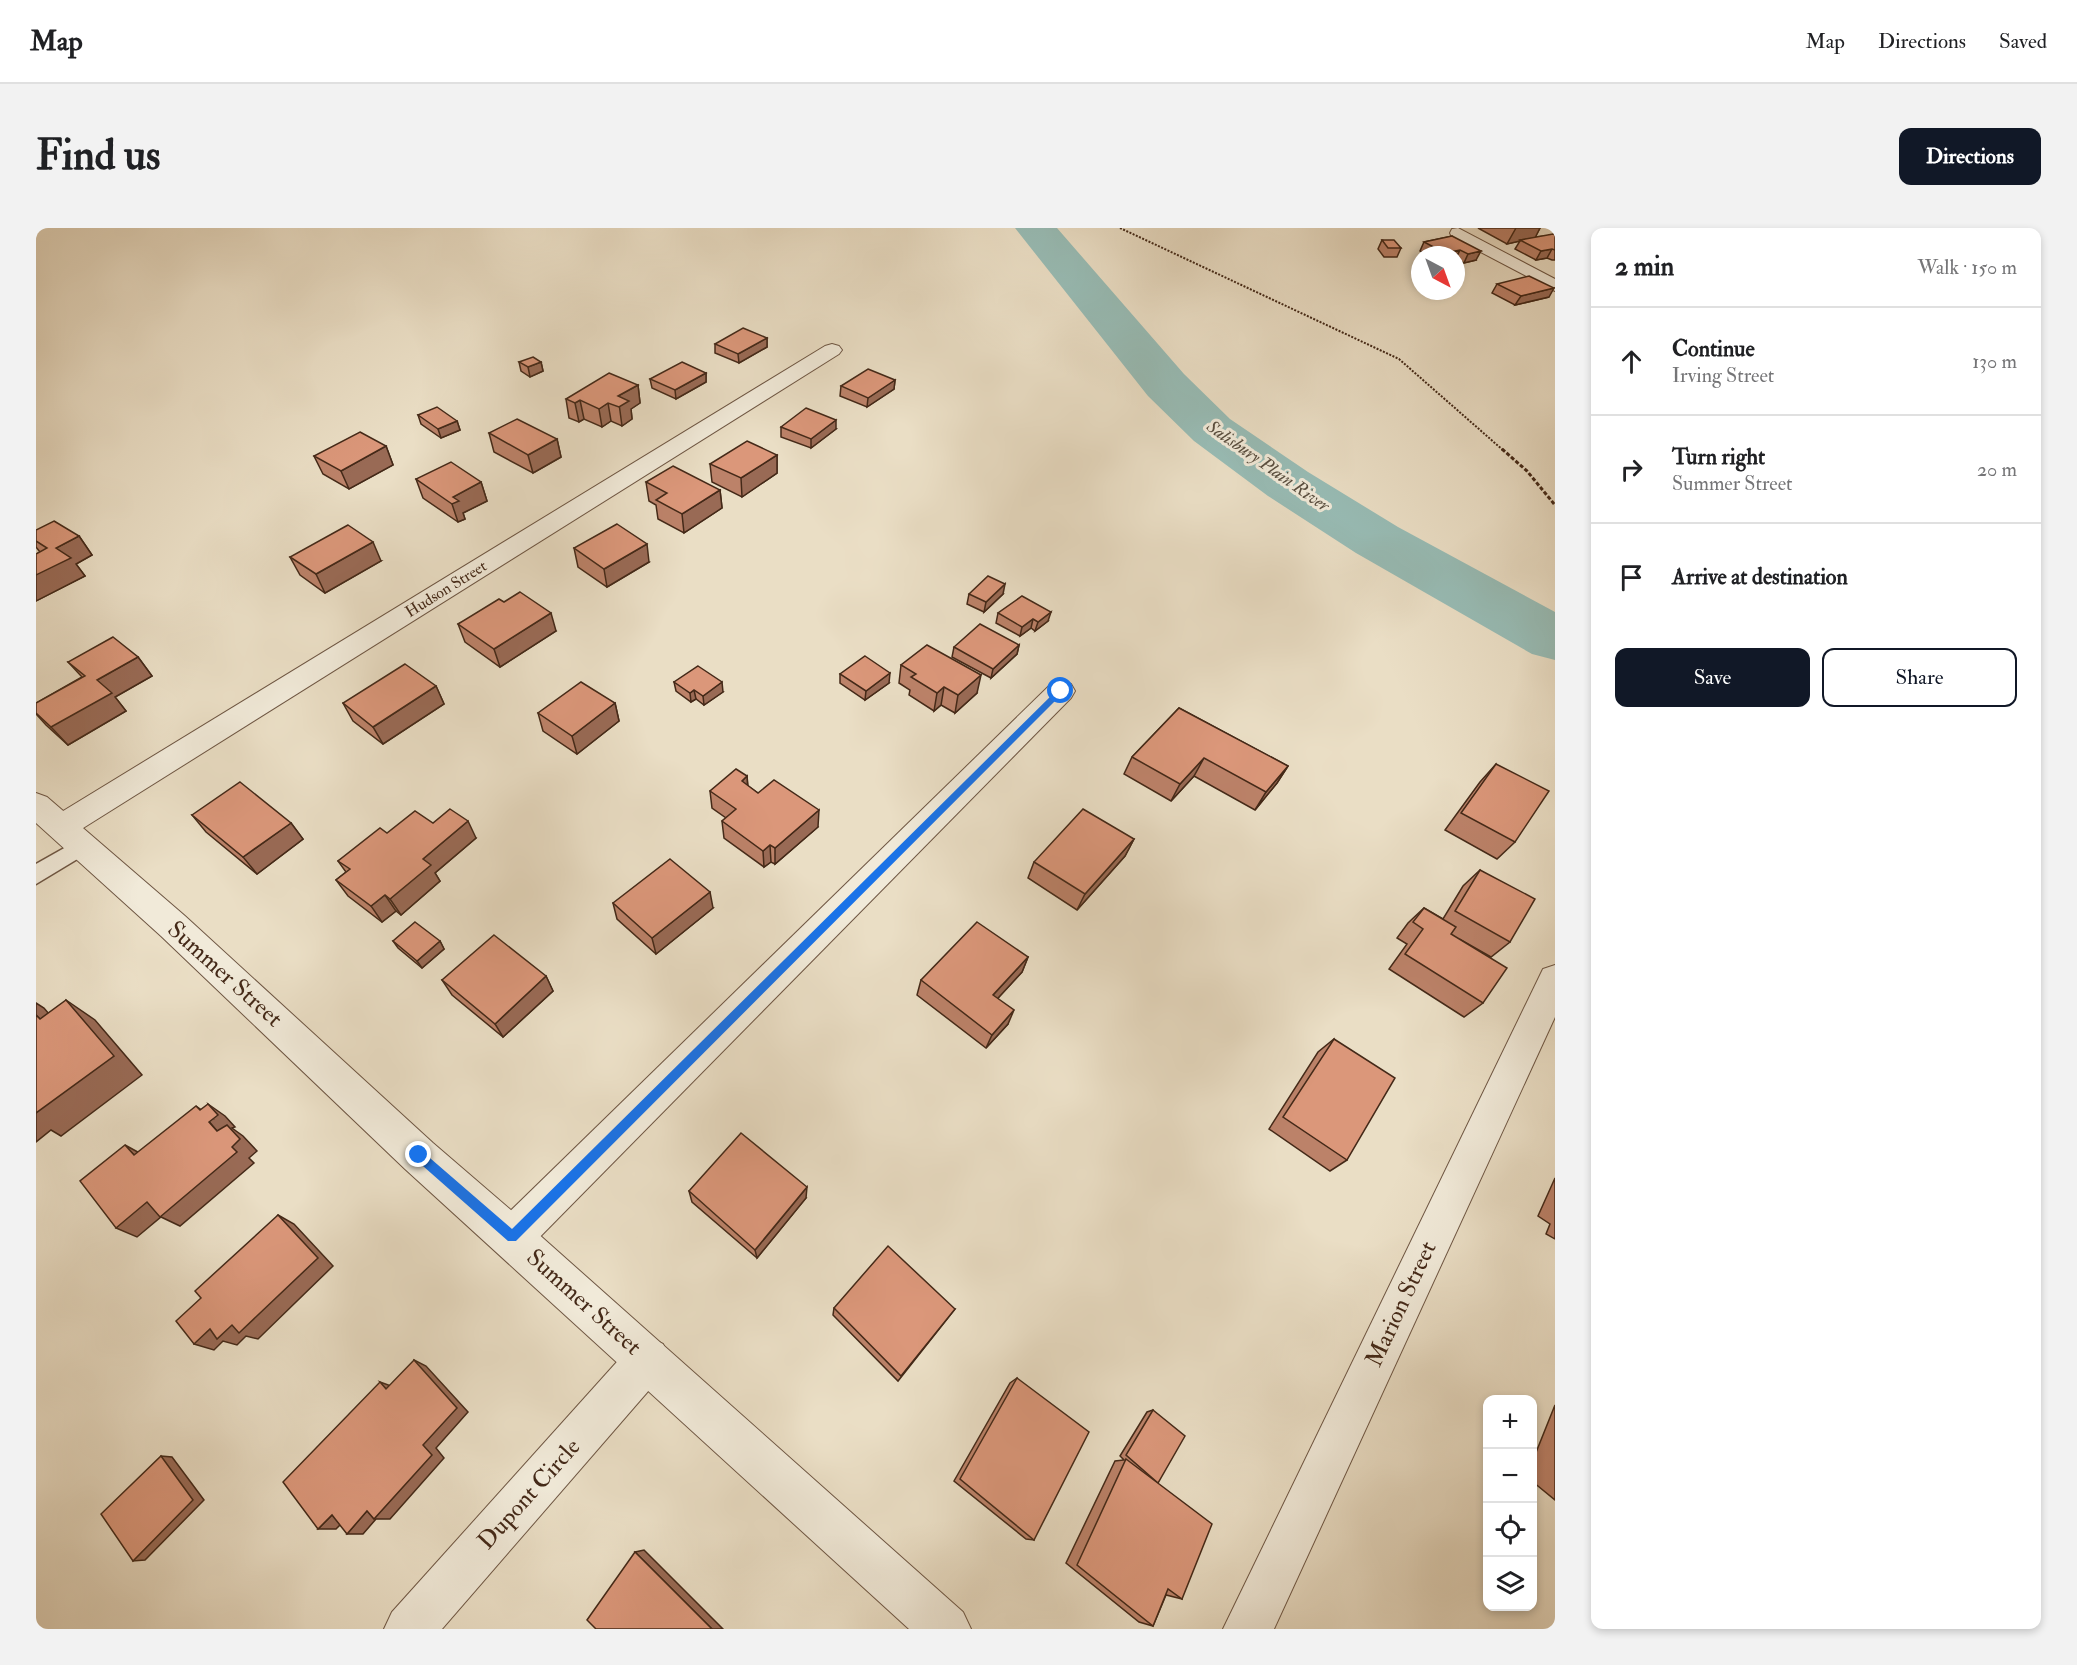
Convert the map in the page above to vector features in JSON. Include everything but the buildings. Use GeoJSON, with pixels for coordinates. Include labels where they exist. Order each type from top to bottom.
{"type":"FeatureCollection","features":[{"type":"Feature","properties":{"kind":"street"},"geometry":{"type":"LineString","coordinates":[[1458,233],[1555,286]]}},
{"type":"Feature","properties":{"kind":"street","name":"Hudson Street"},"geometry":{"type":"LineString","coordinates":[[60,826],[832,350]]}},
{"type":"Feature","properties":{"kind":"street"},"geometry":{"type":"LineString","coordinates":[[512,1237],[1061,691]]}},
{"type":"Feature","properties":{"kind":"street","name":"Summer Street"},"geometry":{"type":"LineString","coordinates":[[60,826],[198,950],[419,1155],[946,1629]]}},
{"type":"Feature","properties":{"kind":"street","name":"Marion Street"},"geometry":{"type":"LineString","coordinates":[[1248,1629],[1555,980]]}},
{"type":"Feature","properties":{"kind":"street","name":"Dupont Circle"},"geometry":{"type":"LineString","coordinates":[[409,1629],[648,1359]]}},
{"type":"Feature","properties":{"kind":"lane"},"geometry":{"type":"LineString","coordinates":[[36,875],[60,826]]}},
{"type":"Feature","properties":{"kind":"path"},"geometry":{"type":"LineString","coordinates":[[1120,228],[1399,359],[1527,471],[1555,505]]}},
{"type":"Feature","properties":{"kind":"waterway","name":"Salisbury Plain River"},"geometry":{"type":"LineString","coordinates":[[1035,228],[1166,385],[1212,430],[1288,484],[1377,540],[1555,639]]}},
{"type":"Feature","properties":{"kind":"route"},"geometry":{"type":"LineString","coordinates":[[419,1155],[512,1237],[1061,691]]}}]}
